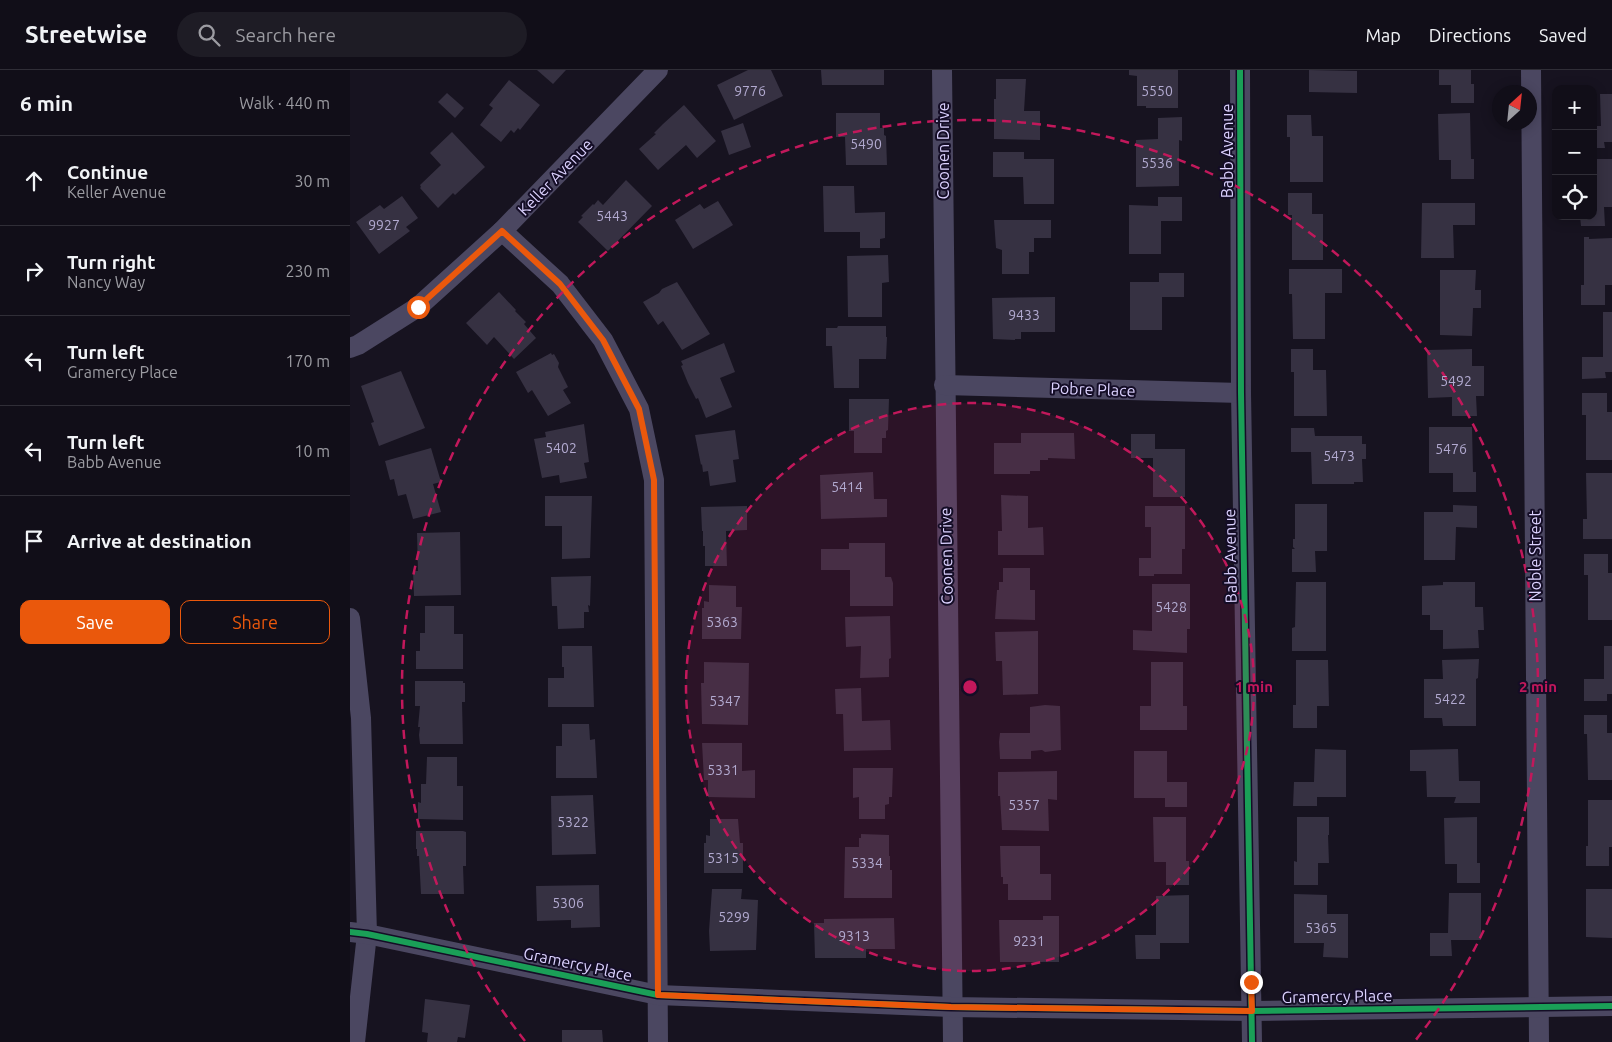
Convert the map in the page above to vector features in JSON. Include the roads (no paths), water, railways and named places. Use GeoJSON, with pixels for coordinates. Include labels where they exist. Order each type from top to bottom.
{"type":"FeatureCollection","features":[{"type":"Feature","properties":{"kind":"street","name":"Keller Avenue"},"geometry":{"type":"LineString","coordinates":[[350,348],[358,345],[418,307],[502,231],[658,70]]}},
{"type":"Feature","properties":{"kind":"street","name":"Coonen Drive"},"geometry":{"type":"LineString","coordinates":[[942,70],[952,1042]]}},
{"type":"Feature","properties":{"kind":"street","name":"Babb Avenue"},"geometry":{"type":"LineString","coordinates":[[1240,70],[1241,393],[1252,1042]]}},
{"type":"Feature","properties":{"kind":"street","name":"Noble Street"},"geometry":{"type":"LineString","coordinates":[[1531,70],[1539,1042]]}},
{"type":"Feature","properties":{"kind":"street"},"geometry":{"type":"LineString","coordinates":[[502,231],[560,284],[603,340],[639,409],[654,480],[658,1042]]}},
{"type":"Feature","properties":{"kind":"street","name":"Pobre Place"},"geometry":{"type":"LineString","coordinates":[[944,385],[1241,393]]}},
{"type":"Feature","properties":{"kind":"street"},"geometry":{"type":"LineString","coordinates":[[350,618],[361,718],[359,933],[355,1042]]}},
{"type":"Feature","properties":{"kind":"street","name":"Gramercy Place"},"geometry":{"type":"LineString","coordinates":[[359,933],[658,995],[951,1007],[1252,1011],[1612,1006]]}}]}
